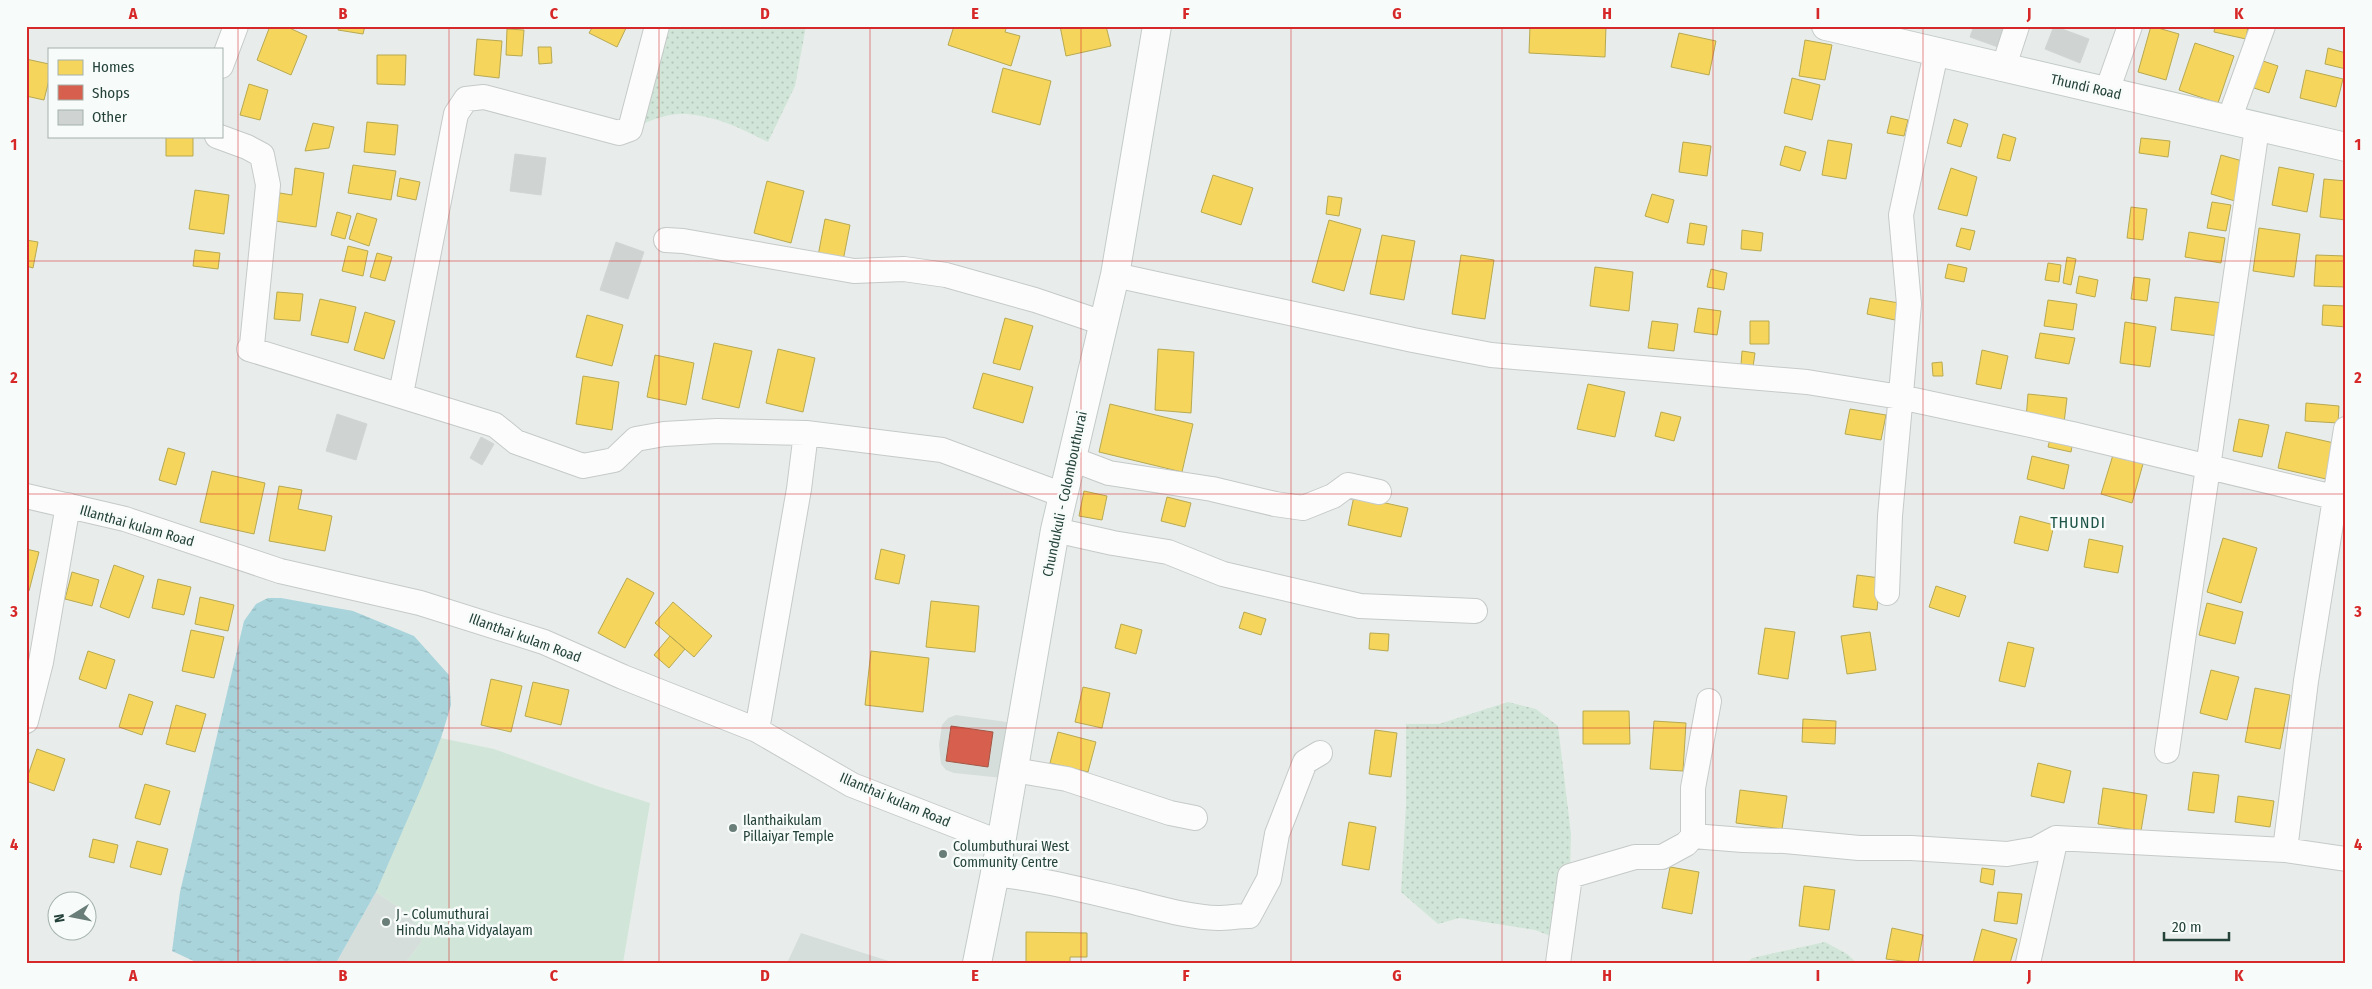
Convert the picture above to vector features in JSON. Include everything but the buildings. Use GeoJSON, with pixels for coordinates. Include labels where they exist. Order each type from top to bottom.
{"type":"FeatureCollection","features":[{"type":"Feature","properties":{"kind":"main road","name":"Chundukuli - Colombouthurai"},"geometry":{"type":"LineString","coordinates":[[977,963],[1001,843],[1055,530],[1115,275],[1157,26]]}},
{"type":"Feature","properties":{"kind":"main road","name":"Thundi Road"},"geometry":{"type":"LineString","coordinates":[[1826,26],[2003,69],[2346,146]]}},
{"type":"Feature","properties":{"kind":"street"},"geometry":{"type":"LineString","coordinates":[[222,63],[236,26]]}},
{"type":"Feature","properties":{"kind":"street"},"geometry":{"type":"LineString","coordinates":[[401,394],[456,114],[466,99],[484,97],[619,133],[630,129],[657,26]]}},
{"type":"Feature","properties":{"kind":"street"},"geometry":{"type":"LineString","coordinates":[[2003,69],[2017,26]]}},
{"type":"Feature","properties":{"kind":"street"},"geometry":{"type":"LineString","coordinates":[[2107,91],[2130,26]]}},
{"type":"Feature","properties":{"kind":"street"},"geometry":{"type":"LineString","coordinates":[[2229,120],[2263,26]]}},
{"type":"Feature","properties":{"kind":"street"},"geometry":{"type":"LineString","coordinates":[[1887,593],[1890,516],[1909,304],[1901,215],[1936,53]]}},
{"type":"Feature","properties":{"kind":"street"},"geometry":{"type":"LineString","coordinates":[[2167,751],[2256,135]]}},
{"type":"Feature","properties":{"kind":"street"},"geometry":{"type":"LineString","coordinates":[[222,138],[262,155],[268,185],[252,345],[249,349],[401,394],[495,425],[516,442],[583,466],[614,460],[636,439],[664,434],[717,431],[806,433],[942,450],[1064,495]]}},
{"type":"Feature","properties":{"kind":"street"},"geometry":{"type":"LineString","coordinates":[[666,240],[854,271],[904,269],[946,275],[1035,300],[1104,323]]}},
{"type":"Feature","properties":{"kind":"street"},"geometry":{"type":"LineString","coordinates":[[1115,275],[1413,340],[1491,355],[1807,382],[1900,397],[2072,434],[2340,498]]}},
{"type":"Feature","properties":{"kind":"street"},"geometry":{"type":"LineString","coordinates":[[2285,850],[2306,681],[2340,498],[2346,429]]}},
{"type":"Feature","properties":{"kind":"street"},"geometry":{"type":"LineString","coordinates":[[757,730],[799,489],[806,433]]}},
{"type":"Feature","properties":{"kind":"street"},"geometry":{"type":"LineString","coordinates":[[1072,460],[1109,473],[1212,489],[1276,504],[1303,508],[1333,496],[1348,485],[1379,492]]}},
{"type":"Feature","properties":{"kind":"street","name":"Illanthai kulam Road"},"geometry":{"type":"LineString","coordinates":[[26,496],[125,519],[280,571],[420,603],[544,642],[757,730],[852,786],[1001,843]]}},
{"type":"Feature","properties":{"kind":"street"},"geometry":{"type":"LineString","coordinates":[[26,721],[41,662],[68,506]]}},
{"type":"Feature","properties":{"kind":"street"},"geometry":{"type":"LineString","coordinates":[[1055,530],[1113,543],[1168,552],[1223,574],[1360,606],[1475,611]]}},
{"type":"Feature","properties":{"kind":"street"},"geometry":{"type":"LineString","coordinates":[[1558,963],[1570,876],[1634,857],[1662,858],[1686,844],[1693,836],[1693,788],[1710,701]]}},
{"type":"Feature","properties":{"kind":"street"},"geometry":{"type":"LineString","coordinates":[[994,874],[1035,880],[1182,913],[1218,918],[1249,916],[1270,879],[1277,834],[1305,762],[1320,753]]}},
{"type":"Feature","properties":{"kind":"street"},"geometry":{"type":"LineString","coordinates":[[1014,770],[1067,779],[1170,812],[1195,818]]}},
{"type":"Feature","properties":{"kind":"street"},"geometry":{"type":"LineString","coordinates":[[1693,836],[1785,841],[1859,848],[1911,848],[2007,854],[2036,849],[2056,838],[2285,850],[2346,860]]}},
{"type":"Feature","properties":{"kind":"street"},"geometry":{"type":"LineString","coordinates":[[2028,963],[2056,838]]}},
{"type":"Feature","properties":{"kind":"shaded area"},"geometry":{"type":"Polygon","coordinates":[[[956,715],[1022,724],[1012,779],[954,773],[946,770],[941,764],[939,745],[942,725],[948,718],[956,715]]]}},
{"type":"Feature","properties":{"kind":"shaded area","name":"J - Columuthurai Hindu Maha Vidyalayam"},"geometry":{"type":"Polygon","coordinates":[[[376,892],[406,912],[421,931],[421,943],[405,963],[336,963],[376,892]]]}},
{"type":"Feature","properties":{"kind":"shaded area"},"geometry":{"type":"Polygon","coordinates":[[[801,933],[895,963],[787,963],[801,933]]]}},
{"type":"Feature","properties":{"kind":"green space"},"geometry":{"type":"Polygon","coordinates":[[[657,26],[806,26],[795,86],[768,142],[719,120],[698,115],[680,114],[665,116],[630,129],[657,26]]]}},
{"type":"Feature","properties":{"kind":"green space"},"geometry":{"type":"Polygon","coordinates":[[[1508,702],[1536,709],[1558,726],[1571,834],[1570,876],[1561,940],[1535,930],[1459,918],[1438,924],[1401,892],[1406,805],[1406,724],[1439,724],[1508,702]]]}},
{"type":"Feature","properties":{"kind":"green space"},"geometry":{"type":"Polygon","coordinates":[[[441,738],[494,749],[650,803],[623,963],[405,963],[421,943],[421,931],[406,912],[376,892],[441,738]]]}},
{"type":"Feature","properties":{"kind":"green space"},"geometry":{"type":"Polygon","coordinates":[[[1825,942],[1847,954],[1857,963],[1747,963],[1752,958],[1825,942]]]}},
{"type":"Feature","properties":{"kind":"water"},"geometry":{"type":"Polygon","coordinates":[[[268,598],[281,598],[353,611],[414,636],[449,675],[451,705],[441,738],[422,786],[376,892],[336,963],[198,963],[172,951],[180,892],[244,621],[256,604],[268,598]]]}},
{"type":"Feature","properties":{"kind":"place","name":"Ilanthaikulam Pillaiyar Temple"},"geometry":{"type":"Point","coordinates":[733,828]}},
{"type":"Feature","properties":{"kind":"place","name":"Columbuthurai West Community Centre"},"geometry":{"type":"Point","coordinates":[943,854]}},
{"type":"Feature","properties":{"kind":"place","name":"J - Columuthurai Hindu Maha Vidyalayam"},"geometry":{"type":"Point","coordinates":[386,922]}},
{"type":"Feature","properties":{"kind":"district","name":"THUNDI"},"geometry":{"type":"Point","coordinates":[2078,522]}}]}
